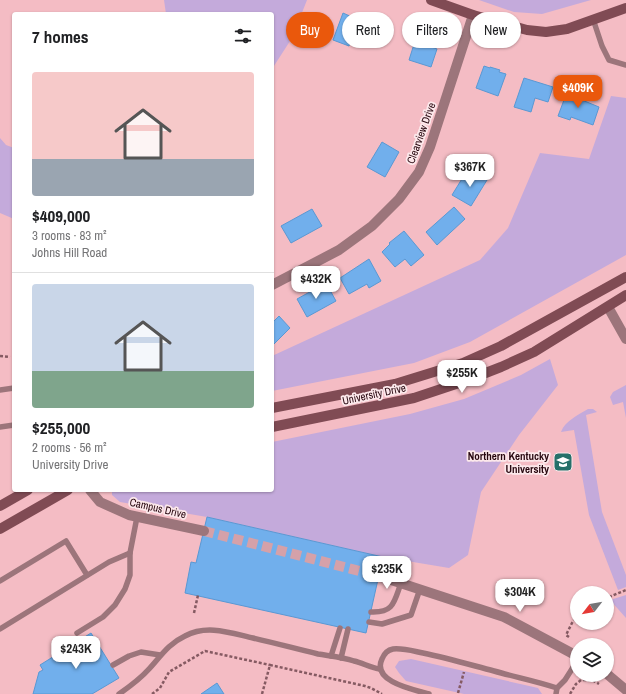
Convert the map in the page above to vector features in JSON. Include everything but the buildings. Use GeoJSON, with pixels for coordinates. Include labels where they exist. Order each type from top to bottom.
{"type":"FeatureCollection","features":[{"type":"Feature","properties":{"kind":"street"},"geometry":{"type":"LineString","coordinates":[[431,0],[470,14]]}},
{"type":"Feature","properties":{"kind":"street"},"geometry":{"type":"LineString","coordinates":[[521,28],[546,32],[567,29],[626,8]]}},
{"type":"Feature","properties":{"kind":"street","name":"Clearview Drive"},"geometry":{"type":"LineString","coordinates":[[274,284],[339,250],[372,226],[399,199],[419,172],[430,147],[470,27]]}},
{"type":"Feature","properties":{"kind":"street","name":"University Drive"},"geometry":{"type":"LineString","coordinates":[[274,408],[395,384],[464,363],[501,346],[626,277]]}},
{"type":"Feature","properties":{"kind":"street","name":"University Drive"},"geometry":{"type":"LineString","coordinates":[[274,427],[414,398],[465,381],[534,352],[626,296]]}},
{"type":"Feature","properties":{"kind":"street"},"geometry":{"type":"LineString","coordinates":[[608,307],[626,339]]}},
{"type":"Feature","properties":{"kind":"street"},"geometry":{"type":"LineString","coordinates":[[0,506],[24,492]]}},
{"type":"Feature","properties":{"kind":"street"},"geometry":{"type":"LineString","coordinates":[[0,529],[65,492]]}},
{"type":"Feature","properties":{"kind":"street","name":"Campus Drive"},"geometry":{"type":"LineString","coordinates":[[92,492],[100,502],[130,515],[204,531]]}},
{"type":"Feature","properties":{"kind":"street"},"geometry":{"type":"LineString","coordinates":[[379,576],[504,617],[570,652]]}},
{"type":"Feature","properties":{"kind":"street"},"geometry":{"type":"LineString","coordinates":[[614,680],[626,690]]}},
{"type":"Feature","properties":{"kind":"lane"},"geometry":{"type":"LineString","coordinates":[[593,19],[602,46],[609,60],[626,65]]}},
{"type":"Feature","properties":{"kind":"lane"},"geometry":{"type":"LineString","coordinates":[[0,390],[12,388]]}},
{"type":"Feature","properties":{"kind":"lane"},"geometry":{"type":"LineString","coordinates":[[0,427],[12,426]]}},
{"type":"Feature","properties":{"kind":"lane"},"geometry":{"type":"LineString","coordinates":[[77,633],[103,617],[115,604],[125,589],[130,574],[130,553],[137,517]]}},
{"type":"Feature","properties":{"kind":"lane"},"geometry":{"type":"LineString","coordinates":[[0,581],[66,541],[87,575]]}},
{"type":"Feature","properties":{"kind":"lane"},"geometry":{"type":"LineString","coordinates":[[0,629],[109,562],[130,553]]}},
{"type":"Feature","properties":{"kind":"lane"},"geometry":{"type":"LineString","coordinates":[[371,612],[383,612],[391,607],[401,583]]}},
{"type":"Feature","properties":{"kind":"lane"},"geometry":{"type":"LineString","coordinates":[[369,622],[382,624],[411,615],[420,589]]}},
{"type":"Feature","properties":{"kind":"lane"},"geometry":{"type":"LineString","coordinates":[[331,656],[340,628]]}},
{"type":"Feature","properties":{"kind":"lane"},"geometry":{"type":"LineString","coordinates":[[341,658],[348,629]]}},
{"type":"Feature","properties":{"kind":"lane"},"geometry":{"type":"LineString","coordinates":[[119,694],[150,669],[160,655],[185,635],[199,631],[216,630],[341,658],[380,669]]}},
{"type":"Feature","properties":{"kind":"lane"},"geometry":{"type":"LineString","coordinates":[[429,694],[407,688],[385,677],[380,669],[380,662],[385,653],[391,649],[409,650],[474,665],[556,691],[570,672]]}},
{"type":"Feature","properties":{"kind":"lane"},"geometry":{"type":"LineString","coordinates":[[113,665],[129,656],[141,652],[160,655]]}},
{"type":"Feature","properties":{"kind":"path"},"geometry":{"type":"LineString","coordinates":[[0,356],[10,357]]}},
{"type":"Feature","properties":{"kind":"path"},"geometry":{"type":"LineString","coordinates":[[614,595],[626,590]]}},
{"type":"Feature","properties":{"kind":"path"},"geometry":{"type":"LineString","coordinates":[[194,613],[198,595]]}},
{"type":"Feature","properties":{"kind":"path"},"geometry":{"type":"LineString","coordinates":[[566,635],[570,627]]}},
{"type":"Feature","properties":{"kind":"path"},"geometry":{"type":"LineString","coordinates":[[152,694],[160,688],[169,672],[205,651],[364,686],[372,688],[382,694]]}},
{"type":"Feature","properties":{"kind":"path"},"geometry":{"type":"LineString","coordinates":[[262,694],[270,665]]}},
{"type":"Feature","properties":{"kind":"path"},"geometry":{"type":"LineString","coordinates":[[458,693],[464,670]]}},
{"type":"Feature","properties":{"kind":"path"},"geometry":{"type":"LineString","coordinates":[[570,694],[576,684],[581,680],[592,680],[600,685]]}},
{"type":"Feature","properties":{"kind":"shaded area"},"geometry":{"type":"Polygon","coordinates":[[[164,0],[307,0],[302,12],[286,12],[286,47],[274,66],[274,12],[166,12],[164,0]]]}},
{"type":"Feature","properties":{"kind":"shaded area"},"geometry":{"type":"Polygon","coordinates":[[[479,0],[591,0],[542,14],[514,12],[479,0]]]}},
{"type":"Feature","properties":{"kind":"shaded area"},"geometry":{"type":"Polygon","coordinates":[[[611,96],[626,98],[626,255],[470,342],[414,363],[274,391],[274,355],[480,260],[508,228],[540,153],[589,159],[611,96]]]}},
{"type":"Feature","properties":{"kind":"shaded area"},"geometry":{"type":"Polygon","coordinates":[[[0,138],[6,145],[12,147],[12,218],[0,213],[0,138]]]}},
{"type":"Feature","properties":{"kind":"shaded area"},"geometry":{"type":"Polygon","coordinates":[[[550,359],[558,385],[519,435],[481,492],[468,555],[449,568],[383,557],[207,517],[120,502],[112,495],[112,492],[274,492],[274,442],[410,414],[464,399],[521,375],[550,359]]]}},
{"type":"Feature","properties":{"kind":"shaded area"},"geometry":{"type":"Polygon","coordinates":[[[626,385],[626,418],[623,402],[613,405],[610,397],[613,392],[626,385]]]}},
{"type":"Feature","properties":{"kind":"shaded area"},"geometry":{"type":"Polygon","coordinates":[[[588,409],[593,409],[597,412],[586,415],[602,512],[626,575],[626,587],[618,590],[589,515],[574,430],[561,432],[569,421],[588,409]]]}},
{"type":"Feature","properties":{"kind":"shaded area"},"geometry":{"type":"Polygon","coordinates":[[[626,595],[626,618],[614,604],[614,599],[626,595]]]}},
{"type":"Feature","properties":{"kind":"shaded area"},"geometry":{"type":"Polygon","coordinates":[[[411,659],[538,688],[542,694],[464,694],[406,681],[395,667],[399,661],[411,659]]]}},
{"type":"Feature","properties":{"kind":"tunnel"},"geometry":{"type":"LineString","coordinates":[[204,531],[379,576]]}},
{"type":"Feature","properties":{"kind":"place","name":"Northern Kentucky University"},"geometry":{"type":"Point","coordinates":[563,462]}}]}
